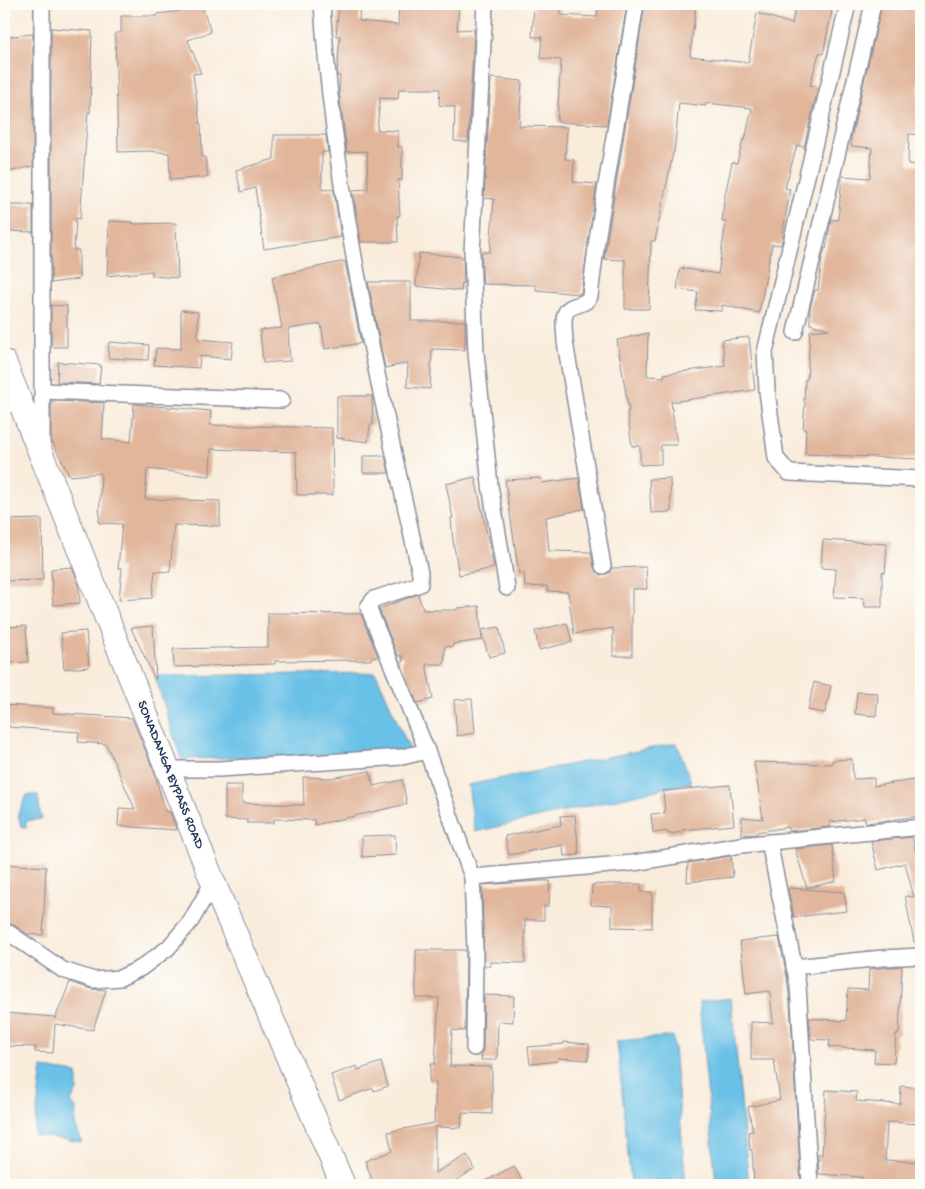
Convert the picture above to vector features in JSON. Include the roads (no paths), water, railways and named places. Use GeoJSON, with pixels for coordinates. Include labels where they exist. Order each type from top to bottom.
{"type":"FeatureCollection","features":[{"type":"Feature","properties":{"kind":"main road","name":"SONADANGA BYPASS ROAD"},"geometry":{"type":"LineString","coordinates":[[4,362],[213,882],[343,1185]]}},
{"type":"Feature","properties":{"kind":"street"},"geometry":{"type":"LineString","coordinates":[[42,4],[42,457]]}},
{"type":"Feature","properties":{"kind":"street"},"geometry":{"type":"LineString","coordinates":[[322,4],[337,148],[353,256],[420,573],[420,584],[374,600],[368,607],[427,751],[472,877],[475,948],[474,1048]]}},
{"type":"Feature","properties":{"kind":"street"},"geometry":{"type":"LineString","coordinates":[[485,4],[472,253],[478,372],[490,486],[507,588]]}},
{"type":"Feature","properties":{"kind":"street"},"geometry":{"type":"LineString","coordinates":[[603,566],[564,321],[568,309],[588,301],[590,296],[596,240],[636,4]]}},
{"type":"Feature","properties":{"kind":"street"},"geometry":{"type":"LineString","coordinates":[[848,4],[765,352],[767,391],[776,458],[789,473],[921,480]]}},
{"type":"Feature","properties":{"kind":"street"},"geometry":{"type":"LineString","coordinates":[[794,332],[873,4]]}},
{"type":"Feature","properties":{"kind":"street"},"geometry":{"type":"LineString","coordinates":[[784,278],[807,282]]}},
{"type":"Feature","properties":{"kind":"street"},"geometry":{"type":"LineString","coordinates":[[43,391],[282,400]]}},
{"type":"Feature","properties":{"kind":"street"},"geometry":{"type":"LineString","coordinates":[[168,769],[219,769],[402,757],[427,751]]}},
{"type":"Feature","properties":{"kind":"street"},"geometry":{"type":"LineString","coordinates":[[472,877],[633,863],[769,842],[921,827]]}},
{"type":"Feature","properties":{"kind":"street"},"geometry":{"type":"LineString","coordinates":[[769,842],[798,985],[810,1185]]}},
{"type":"Feature","properties":{"kind":"street"},"geometry":{"type":"LineString","coordinates":[[4,932],[9,933],[63,970],[94,980],[120,978],[142,968],[168,948],[191,921],[213,882]]}},
{"type":"Feature","properties":{"kind":"street"},"geometry":{"type":"LineString","coordinates":[[794,967],[921,956]]}},
{"type":"Feature","properties":{"kind":"water"},"geometry":{"type":"Polygon","coordinates":[[[376,673],[411,753],[181,759],[155,676],[376,673]]]}},
{"type":"Feature","properties":{"kind":"water"},"geometry":{"type":"Polygon","coordinates":[[[677,743],[691,782],[475,832],[468,785],[677,743]]]}},
{"type":"Feature","properties":{"kind":"water"},"geometry":{"type":"Polygon","coordinates":[[[27,795],[38,795],[42,819],[26,821],[26,828],[21,826],[18,814],[27,795]]]}},
{"type":"Feature","properties":{"kind":"water"},"geometry":{"type":"Polygon","coordinates":[[[731,998],[749,1185],[716,1185],[699,1002],[731,998]]]}},
{"type":"Feature","properties":{"kind":"water"},"geometry":{"type":"Polygon","coordinates":[[[673,1036],[686,1185],[631,1185],[617,1041],[673,1036]]]}},
{"type":"Feature","properties":{"kind":"water"},"geometry":{"type":"Polygon","coordinates":[[[42,1068],[77,1073],[77,1091],[71,1101],[76,1109],[75,1124],[82,1142],[34,1135],[42,1068]]]}}]}
